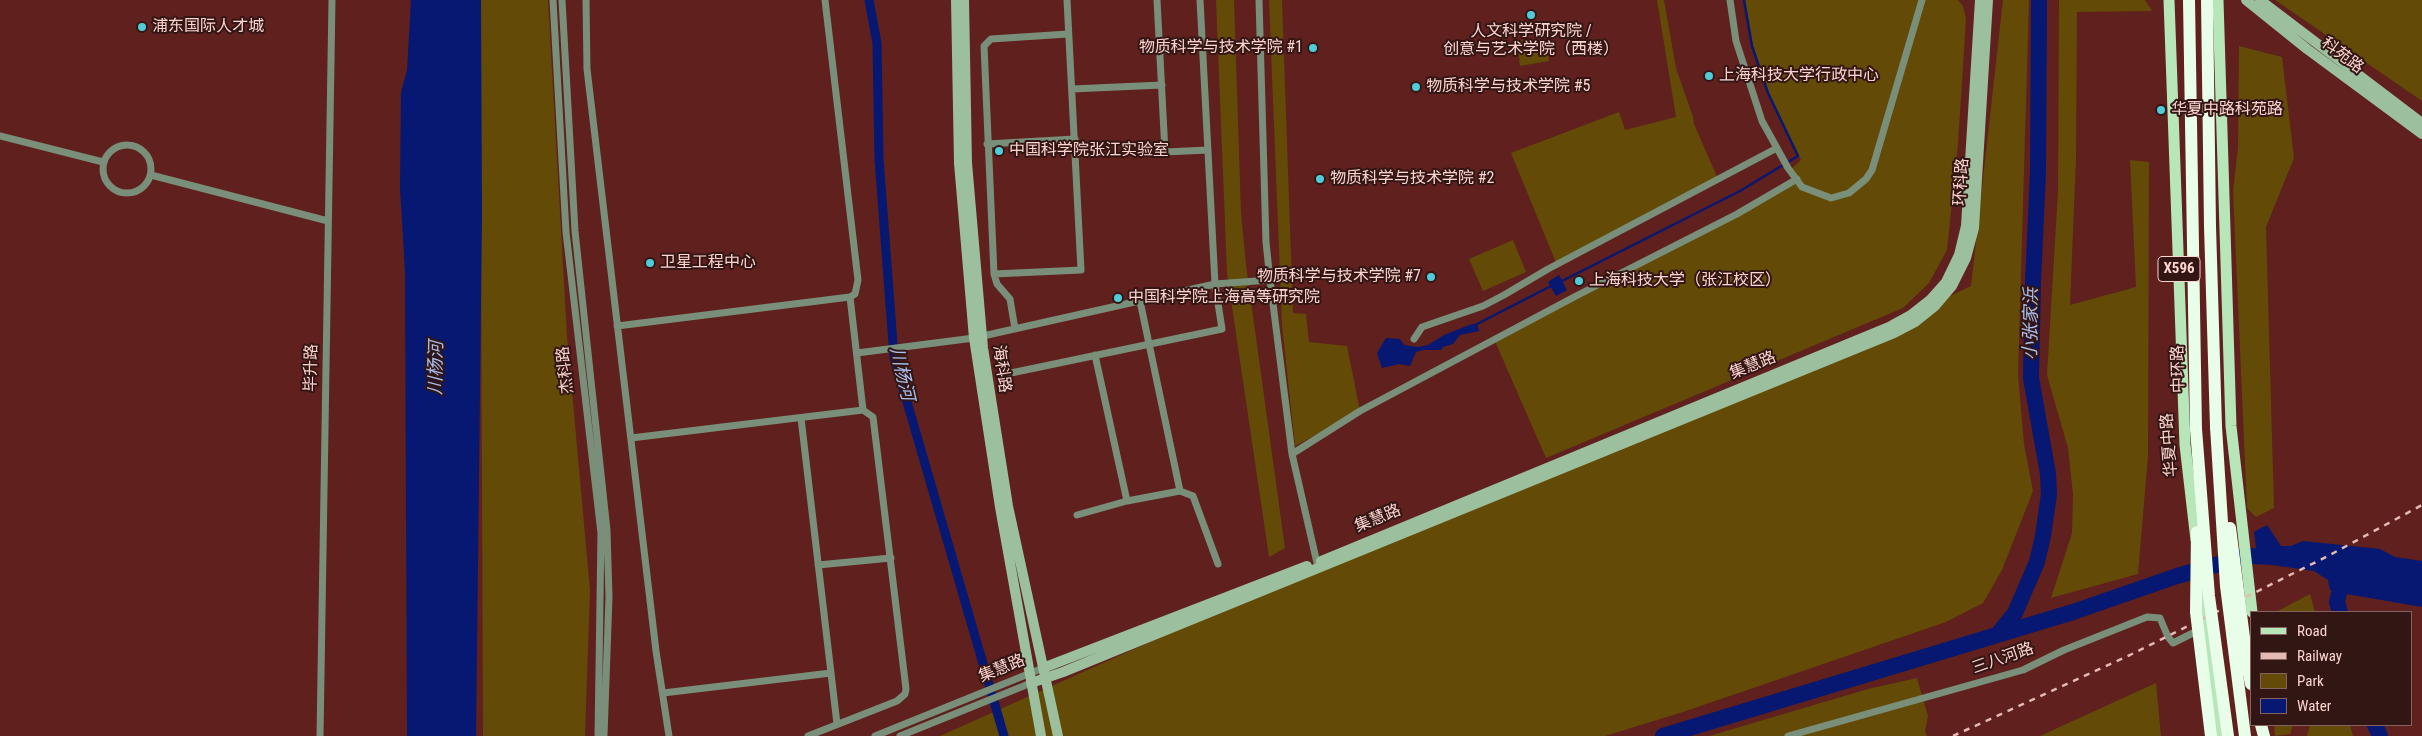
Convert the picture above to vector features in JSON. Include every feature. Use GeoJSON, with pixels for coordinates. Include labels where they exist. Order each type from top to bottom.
{"type":"FeatureCollection","features":[{"type":"Feature","properties":{"kind":"highway","name":"中环路"},"geometry":{"type":"LineString","coordinates":[[2189,0],[2196,429],[2199,490],[2209,596],[2228,736]]}},
{"type":"Feature","properties":{"kind":"highway"},"geometry":{"type":"LineString","coordinates":[[2207,0],[2210,226],[2216,427],[2226,586],[2245,736]]}},
{"type":"Feature","properties":{"kind":"highway"},"geometry":{"type":"LineString","coordinates":[[2216,427],[2250,678]]}},
{"type":"Feature","properties":{"kind":"highway"},"geometry":{"type":"LineString","coordinates":[[2199,490],[2195,561],[2196,612],[2211,736]]}},
{"type":"Feature","properties":{"kind":"main road","name":"华夏中路"},"geometry":{"type":"LineString","coordinates":[[2169,0],[2186,445],[2219,736]]}},
{"type":"Feature","properties":{"kind":"main road"},"geometry":{"type":"LineString","coordinates":[[2218,0],[2232,426],[2252,611]]}},
{"type":"Feature","properties":{"kind":"street","name":"毕升路"},"geometry":{"type":"LineString","coordinates":[[320,736],[332,0]]}},
{"type":"Feature","properties":{"kind":"street","name":"杰科路"},"geometry":{"type":"LineString","coordinates":[[553,0],[566,232],[601,533],[598,736]]}},
{"type":"Feature","properties":{"kind":"street","name":"杰科路"},"geometry":{"type":"LineString","coordinates":[[562,0],[575,231],[607,530],[609,597],[604,736]]}},
{"type":"Feature","properties":{"kind":"street"},"geometry":{"type":"LineString","coordinates":[[586,0],[587,69],[656,651],[669,736]]}},
{"type":"Feature","properties":{"kind":"street"},"geometry":{"type":"LineString","coordinates":[[617,326],[850,297],[855,294],[858,280],[825,0]]}},
{"type":"Feature","properties":{"kind":"street","name":"海科路"},"geometry":{"type":"LineString","coordinates":[[956,0],[959,163],[992,461],[1030,679],[1042,736]]}},
{"type":"Feature","properties":{"kind":"street","name":"海科路"},"geometry":{"type":"LineString","coordinates":[[964,0],[966,163],[978,337],[1008,506],[1058,736]]}},
{"type":"Feature","properties":{"kind":"street"},"geometry":{"type":"LineString","coordinates":[[994,274],[1081,270],[1067,0]]}},
{"type":"Feature","properties":{"kind":"street"},"geometry":{"type":"LineString","coordinates":[[1157,0],[1165,152],[1208,150]]}},
{"type":"Feature","properties":{"kind":"street"},"geometry":{"type":"LineString","coordinates":[[1011,373],[1222,329],[1215,284],[1200,0]]}},
{"type":"Feature","properties":{"kind":"street"},"geometry":{"type":"LineString","coordinates":[[1258,0],[1266,242],[1292,454],[1317,562]]}},
{"type":"Feature","properties":{"kind":"street"},"geometry":{"type":"LineString","coordinates":[[1730,0],[1736,41],[1762,121],[1788,168],[1797,179],[1810,191],[1831,198],[1850,193],[1866,179],[1872,170],[1882,142],[1922,0]]}},
{"type":"Feature","properties":{"kind":"street","name":"环科路"},"geometry":{"type":"LineString","coordinates":[[1892,330],[1930,300],[1946,282],[1959,255],[1966,226],[1969,196],[1980,0]]}},
{"type":"Feature","properties":{"kind":"street","name":"环科路"},"geometry":{"type":"LineString","coordinates":[[1892,330],[1915,322],[1935,306],[1952,286],[1966,258],[1974,228],[1988,0]]}},
{"type":"Feature","properties":{"kind":"street","name":"科苑路"},"geometry":{"type":"LineString","coordinates":[[2246,0],[2422,134]]}},
{"type":"Feature","properties":{"kind":"street","name":"科苑路"},"geometry":{"type":"LineString","coordinates":[[2260,0],[2422,123]]}},
{"type":"Feature","properties":{"kind":"street"},"geometry":{"type":"LineString","coordinates":[[1015,329],[1008,294],[997,284],[994,274],[983,50],[985,42],[991,40],[1068,34]]}},
{"type":"Feature","properties":{"kind":"street"},"geometry":{"type":"LineString","coordinates":[[1072,89],[1162,85]]}},
{"type":"Feature","properties":{"kind":"street"},"geometry":{"type":"LineString","coordinates":[[0,136],[103,162]]}},
{"type":"Feature","properties":{"kind":"street"},"geometry":{"type":"LineString","coordinates":[[987,144],[1075,139]]}},
{"type":"Feature","properties":{"kind":"street"},"geometry":{"type":"LineString","coordinates":[[120,145],[133,145],[144,151],[151,162],[151,175],[145,186],[135,193],[120,193],[107,184],[102,174],[103,162],[110,152],[120,145]]}},
{"type":"Feature","properties":{"kind":"street"},"geometry":{"type":"LineString","coordinates":[[1414,339],[1422,328],[1483,306],[1548,269],[1777,148]]}},
{"type":"Feature","properties":{"kind":"street"},"geometry":{"type":"LineString","coordinates":[[151,175],[328,221]]}},
{"type":"Feature","properties":{"kind":"street"},"geometry":{"type":"LineString","coordinates":[[1292,454],[1368,407],[1576,296],[1737,214],[1797,179]]}},
{"type":"Feature","properties":{"kind":"street"},"geometry":{"type":"LineString","coordinates":[[857,353],[978,337],[1215,284],[1270,280]]}},
{"type":"Feature","properties":{"kind":"street"},"geometry":{"type":"LineString","coordinates":[[850,297],[863,410]]}},
{"type":"Feature","properties":{"kind":"street"},"geometry":{"type":"LineString","coordinates":[[1140,301],[1180,491]]}},
{"type":"Feature","properties":{"kind":"street","name":"集慧路"},"geometry":{"type":"LineString","coordinates":[[900,736],[1006,693],[1044,673],[1340,551],[1892,330]]}},
{"type":"Feature","properties":{"kind":"street","name":"集慧路"},"geometry":{"type":"LineString","coordinates":[[1044,673],[1892,330]]}},
{"type":"Feature","properties":{"kind":"street"},"geometry":{"type":"LineString","coordinates":[[1095,355],[1127,501]]}},
{"type":"Feature","properties":{"kind":"street"},"geometry":{"type":"LineString","coordinates":[[631,438],[863,410],[870,413],[876,424],[906,683],[904,694],[897,701],[808,736]]}},
{"type":"Feature","properties":{"kind":"street"},"geometry":{"type":"LineString","coordinates":[[801,418],[837,724]]}},
{"type":"Feature","properties":{"kind":"street"},"geometry":{"type":"LineString","coordinates":[[1077,515],[1127,501],[1180,491],[1193,496],[1218,564]]}},
{"type":"Feature","properties":{"kind":"street"},"geometry":{"type":"LineString","coordinates":[[818,565],[892,558]]}},
{"type":"Feature","properties":{"kind":"street","name":"三八河路"},"geometry":{"type":"LineString","coordinates":[[1788,736],[2023,670],[2064,650],[2147,617],[2160,618],[2168,637],[2173,643],[2206,627]]}},
{"type":"Feature","properties":{"kind":"street"},"geometry":{"type":"LineString","coordinates":[[663,693],[831,673]]}},
{"type":"Feature","properties":{"kind":"street","name":"集慧路"},"geometry":{"type":"LineString","coordinates":[[875,736],[1003,685],[1030,679]]}},
{"type":"Feature","properties":{"kind":"green space"},"geometry":{"type":"Polygon","coordinates":[[[480,0],[548,0],[567,336],[590,590],[585,736],[483,736],[480,0]]]}},
{"type":"Feature","properties":{"kind":"green space"},"geometry":{"type":"Polygon","coordinates":[[[1216,0],[1234,0],[1241,213],[1246,265],[1285,548],[1269,557],[1227,273],[1216,0]]]}},
{"type":"Feature","properties":{"kind":"green space"},"geometry":{"type":"Polygon","coordinates":[[[1269,0],[1282,0],[1293,313],[1306,314],[1309,342],[1347,346],[1360,411],[1295,446],[1282,325],[1269,0]]]}},
{"type":"Feature","properties":{"kind":"green space"},"geometry":{"type":"Polygon","coordinates":[[[1657,0],[1664,0],[1676,68],[1694,124],[1718,179],[1557,265],[1511,153],[1619,112],[1625,130],[1676,117],[1657,0]]]}},
{"type":"Feature","properties":{"kind":"green space"},"geometry":{"type":"Polygon","coordinates":[[[1744,0],[1958,0],[1963,6],[1966,19],[1958,144],[1947,250],[1929,283],[1903,308],[1546,458],[1494,339],[1797,179],[1790,170],[1801,160],[1768,93],[1753,48],[1744,0]]]}},
{"type":"Feature","properties":{"kind":"green space"},"geometry":{"type":"Polygon","coordinates":[[[2003,0],[2029,0],[2018,375],[2024,444],[2033,491],[2002,570],[1983,603],[1946,622],[1683,712],[1605,736],[940,736],[1273,587],[1749,393],[1971,286],[2003,0]]]}},
{"type":"Feature","properties":{"kind":"green space"},"geometry":{"type":"Polygon","coordinates":[[[2059,0],[2145,0],[2152,11],[2077,12],[2076,159],[2070,305],[2136,287],[2130,160],[2149,162],[2148,456],[2138,574],[2051,598],[2072,533],[2073,494],[2068,448],[2047,375],[2058,191],[2059,0]]]}},
{"type":"Feature","properties":{"kind":"green space"},"geometry":{"type":"Polygon","coordinates":[[[2275,0],[2422,0],[2422,101],[2275,0]]]}},
{"type":"Feature","properties":{"kind":"green space"},"geometry":{"type":"Polygon","coordinates":[[[1517,40],[1547,42],[1549,61],[1520,66],[1517,40]]]}},
{"type":"Feature","properties":{"kind":"green space"},"geometry":{"type":"Polygon","coordinates":[[[2239,46],[2282,57],[2294,158],[2266,227],[2274,508],[2256,517],[2247,508],[2233,191],[2238,148],[2239,46]]]}},
{"type":"Feature","properties":{"kind":"green space"},"geometry":{"type":"Polygon","coordinates":[[[1513,240],[1526,272],[1483,291],[1469,259],[1513,240]]]}},
{"type":"Feature","properties":{"kind":"green space"},"geometry":{"type":"Polygon","coordinates":[[[2310,594],[2315,611],[2278,611],[2310,594]]]}},
{"type":"Feature","properties":{"kind":"green space"},"geometry":{"type":"Polygon","coordinates":[[[1917,678],[1928,716],[1925,731],[1927,736],[1709,736],[1868,689],[1917,678]]]}},
{"type":"Feature","properties":{"kind":"green space"},"geometry":{"type":"Polygon","coordinates":[[[2156,683],[2161,736],[2040,736],[2156,683]]]}},
{"type":"Feature","properties":{"kind":"green space"},"geometry":{"type":"Polygon","coordinates":[[[2274,726],[2293,726],[2290,734],[2275,736],[2274,726]]]}},
{"type":"Feature","properties":{"kind":"green space"},"geometry":{"type":"Polygon","coordinates":[[[2310,726],[2350,726],[2353,736],[2307,736],[2310,726]]]}},
{"type":"Feature","properties":{"kind":"water"},"geometry":{"type":"Polygon","coordinates":[[[411,0],[481,0],[482,215],[476,736],[407,736],[405,272],[400,188],[401,92],[407,70],[411,0]]]}},
{"type":"Feature","properties":{"kind":"water"},"geometry":{"type":"Polygon","coordinates":[[[1559,275],[1567,290],[1556,296],[1548,282],[1559,275]]]}},
{"type":"Feature","properties":{"kind":"water"},"geometry":{"type":"Polygon","coordinates":[[[1472,324],[1477,324],[1479,331],[1460,335],[1453,344],[1443,347],[1441,350],[1416,352],[1410,366],[1399,364],[1382,368],[1377,353],[1386,338],[1400,339],[1404,345],[1418,347],[1428,345],[1444,335],[1472,324]]]}},
{"type":"Feature","properties":{"kind":"water"},"geometry":{"type":"Polygon","coordinates":[[[2267,525],[2281,546],[2291,546],[2303,541],[2380,549],[2395,557],[2422,561],[2422,607],[2335,592],[2330,590],[2328,580],[2314,571],[2258,563],[2254,532],[2267,525]]]}},
{"type":"Feature","properties":{"kind":"waterway","name":"川杨河"},"geometry":{"type":"LineString","coordinates":[[869,0],[877,43],[879,159],[894,357],[1004,736]]}},
{"type":"Feature","properties":{"kind":"waterway"},"geometry":{"type":"LineString","coordinates":[[1560,282],[1740,191],[1798,156],[1768,93],[1752,46],[1744,0]]}},
{"type":"Feature","properties":{"kind":"waterway","name":"小张家浜"},"geometry":{"type":"LineString","coordinates":[[1997,635],[2015,613],[2037,562],[2049,494],[2048,474],[2031,378],[2038,173],[2039,0]]}},
{"type":"Feature","properties":{"kind":"waterway"},"geometry":{"type":"LineString","coordinates":[[1477,324],[1553,285]]}},
{"type":"Feature","properties":{"kind":"waterway"},"geometry":{"type":"LineString","coordinates":[[1663,736],[2073,612],[2177,576],[2247,556],[2279,557]]}},
{"type":"Feature","properties":{"kind":"waterway"},"geometry":{"type":"LineString","coordinates":[[2340,611],[2337,602],[2344,572]]}},
{"type":"Feature","properties":{"kind":"waterway"},"geometry":{"type":"LineString","coordinates":[[2375,726],[2380,736]]}},
{"type":"Feature","properties":{"kind":"railway"},"geometry":{"type":"LineString","coordinates":[[1953,736],[2130,655],[2328,556],[2422,505]]}},
{"type":"Feature","properties":{"kind":"place","name":"人文科学研究院 / 创意与艺术学院（西楼）"},"geometry":{"type":"Point","coordinates":[1531,15]}},
{"type":"Feature","properties":{"kind":"place","name":"浦东国际人才城"},"geometry":{"type":"Point","coordinates":[142,27]}},
{"type":"Feature","properties":{"kind":"place","name":"物质科学与技术学院 #1"},"geometry":{"type":"Point","coordinates":[1313,48]}},
{"type":"Feature","properties":{"kind":"place","name":"上海科技大学行政中心"},"geometry":{"type":"Point","coordinates":[1709,76]}},
{"type":"Feature","properties":{"kind":"place","name":"物质科学与技术学院 #5"},"geometry":{"type":"Point","coordinates":[1416,87]}},
{"type":"Feature","properties":{"kind":"place","name":"华夏中路科苑路"},"geometry":{"type":"Point","coordinates":[2161,110]}},
{"type":"Feature","properties":{"kind":"place","name":"中国科学院张江实验室"},"geometry":{"type":"Point","coordinates":[999,151]}},
{"type":"Feature","properties":{"kind":"place","name":"物质科学与技术学院 #2"},"geometry":{"type":"Point","coordinates":[1320,179]}},
{"type":"Feature","properties":{"kind":"place","name":"卫星工程中心"},"geometry":{"type":"Point","coordinates":[650,263]}},
{"type":"Feature","properties":{"kind":"place","name":"物质科学与技术学院 #7"},"geometry":{"type":"Point","coordinates":[1431,277]}},
{"type":"Feature","properties":{"kind":"place","name":"上海科技大学（张江校区）"},"geometry":{"type":"Point","coordinates":[1579,281]}},
{"type":"Feature","properties":{"kind":"place","name":"中国科学院上海高等研究院"},"geometry":{"type":"Point","coordinates":[1118,298]}}]}
